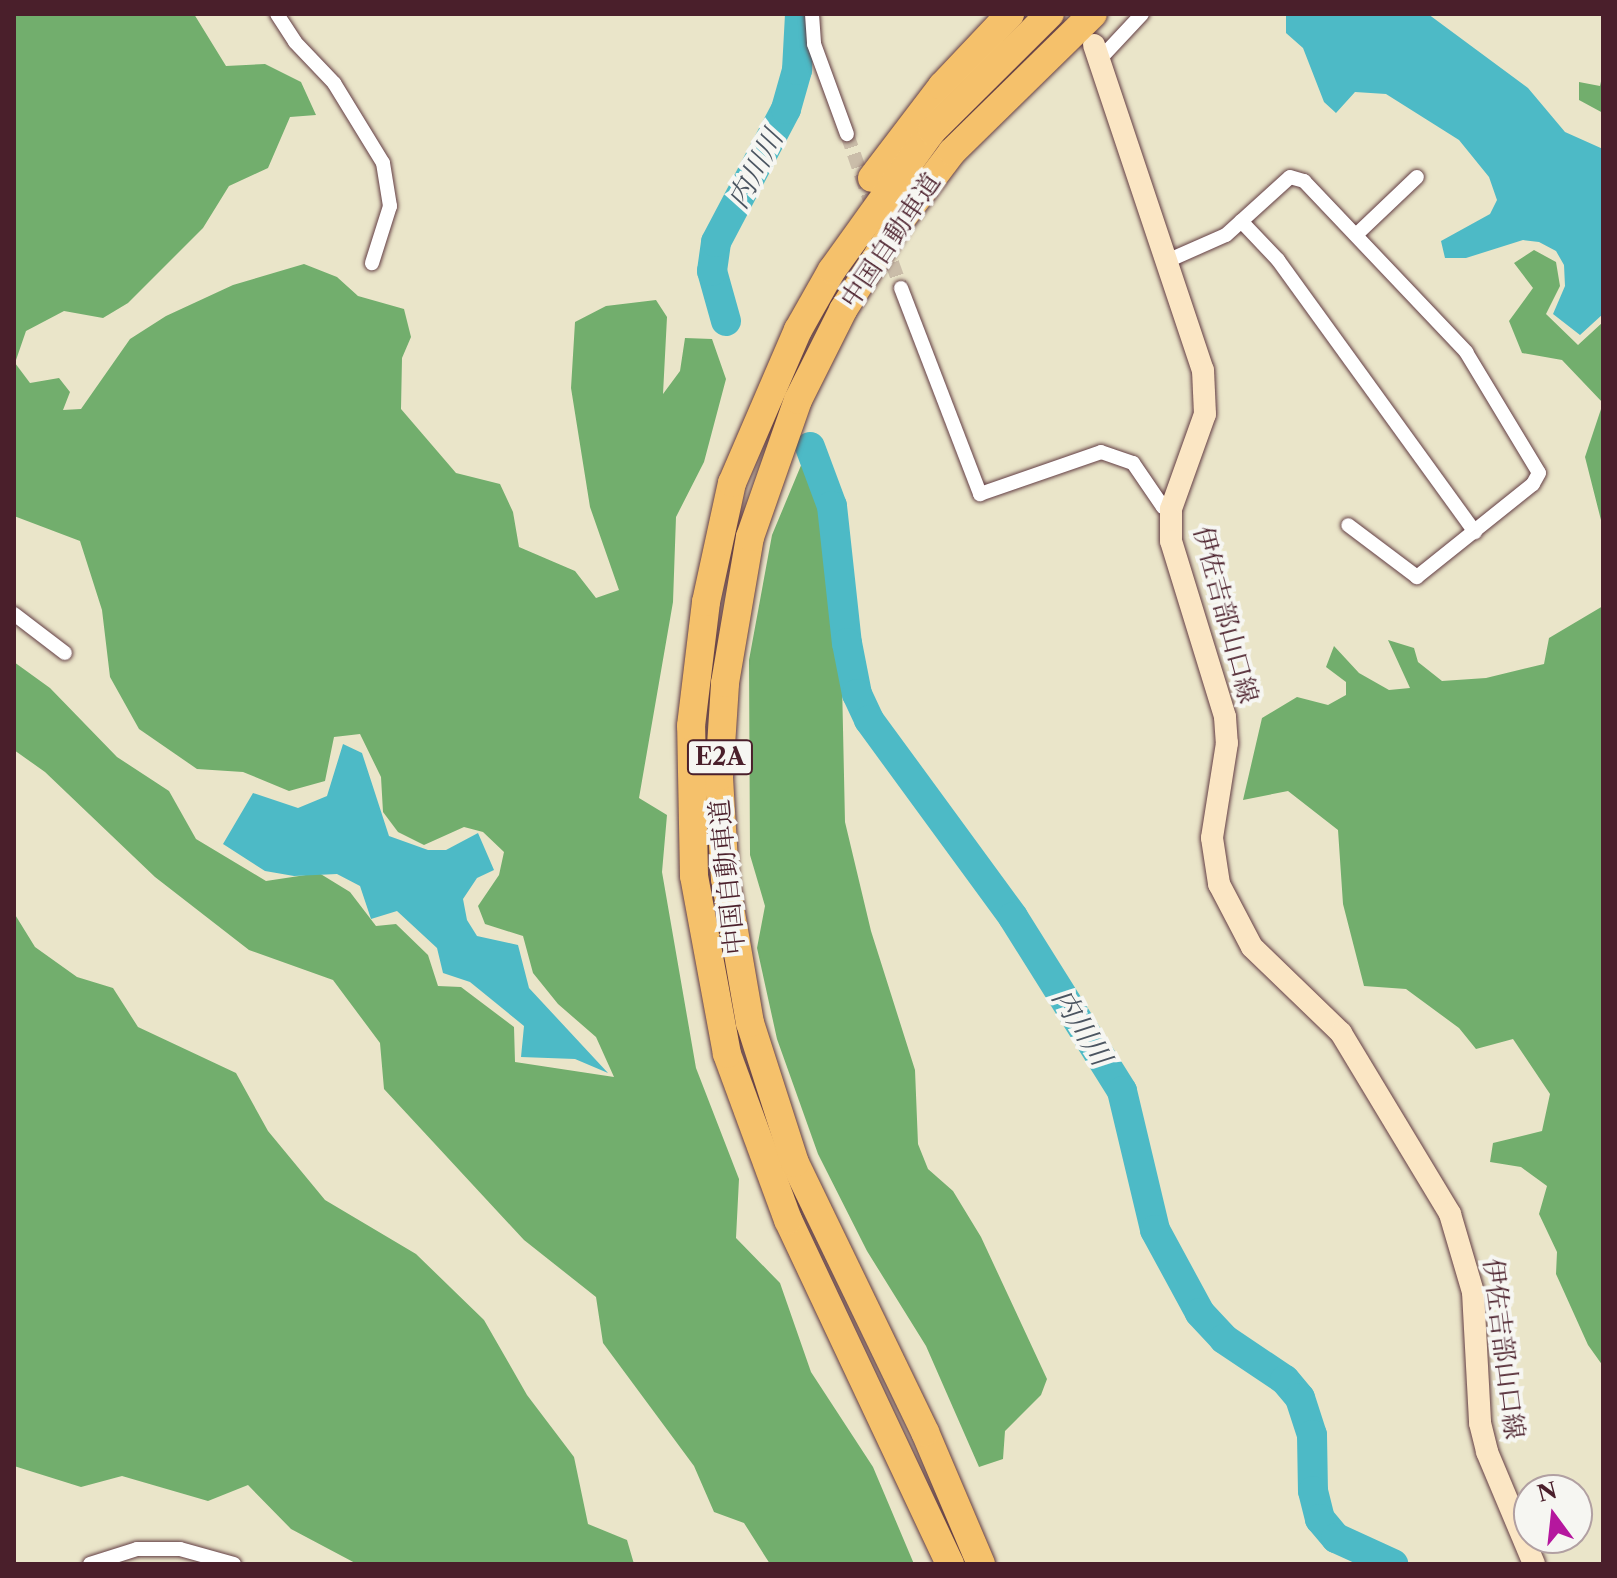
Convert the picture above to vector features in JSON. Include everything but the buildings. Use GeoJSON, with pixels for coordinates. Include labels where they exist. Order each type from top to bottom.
{"type":"FeatureCollection","features":[{"type":"Feature","properties":{"kind":"highway"},"geometry":{"type":"LineString","coordinates":[[742,456],[792,313],[849,211],[942,86],[1010,14]]}},
{"type":"Feature","properties":{"kind":"highway","name":"中国自動車道"},"geometry":{"type":"LineString","coordinates":[[950,1564],[768,1172],[727,1054],[700,928],[690,797],[696,668],[719,535],[742,456],[798,330],[888,186],[981,77],[1050,14]]}},
{"type":"Feature","properties":{"kind":"highway","name":"中国自動車道"},"geometry":{"type":"LineString","coordinates":[[981,1564],[925,1432],[795,1163],[750,1023],[723,853],[719,777],[725,683],[750,537],[798,400],[843,310],[897,225],[952,152],[1093,14]]}},
{"type":"Feature","properties":{"kind":"main road","name":"伊佐吉部山口線"},"geometry":{"type":"LineString","coordinates":[[1096,53],[1167,261],[1206,393],[1197,442],[1171,509],[1177,565],[1225,717],[1227,743],[1212,838],[1219,884],[1252,947],[1341,1033],[1450,1214],[1473,1292],[1480,1423],[1497,1482],[1534,1564]]}},
{"type":"Feature","properties":{"kind":"street"},"geometry":{"type":"LineString","coordinates":[[277,14],[295,42],[334,83],[383,163],[390,206],[372,263]]}},
{"type":"Feature","properties":{"kind":"street"},"geometry":{"type":"LineString","coordinates":[[812,14],[814,44],[847,134]]}},
{"type":"Feature","properties":{"kind":"street"},"geometry":{"type":"LineString","coordinates":[[1096,53],[1142,14]]}},
{"type":"Feature","properties":{"kind":"street"},"geometry":{"type":"LineString","coordinates":[[1167,261],[1226,235],[1290,177],[1304,181],[1466,352],[1534,459],[1539,473],[1533,484],[1417,577],[1348,525]]}},
{"type":"Feature","properties":{"kind":"street"},"geometry":{"type":"LineString","coordinates":[[1356,235],[1417,177]]}},
{"type":"Feature","properties":{"kind":"street"},"geometry":{"type":"LineString","coordinates":[[1241,221],[1278,260],[1475,532]]}},
{"type":"Feature","properties":{"kind":"street"},"geometry":{"type":"LineString","coordinates":[[901,288],[980,494],[1101,452],[1133,463],[1163,507],[1171,509]]}},
{"type":"Feature","properties":{"kind":"street"},"geometry":{"type":"LineString","coordinates":[[14,614],[65,653]]}},
{"type":"Feature","properties":{"kind":"street"},"geometry":{"type":"LineString","coordinates":[[90,1564],[137,1549],[180,1549],[234,1564]]}},
{"type":"Feature","properties":{"kind":"green space"},"geometry":{"type":"Polygon","coordinates":[[[14,14],[194,14],[226,66],[265,64],[301,82],[316,115],[290,117],[268,168],[229,186],[203,228],[128,303],[103,318],[64,311],[26,331],[15,363],[30,383],[59,378],[70,392],[63,410],[81,409],[130,339],[166,316],[233,285],[304,264],[337,277],[358,296],[404,309],[411,337],[402,358],[401,409],[456,473],[500,484],[513,512],[519,547],[575,571],[596,598],[619,590],[590,507],[571,388],[575,322],[606,306],[656,300],[667,317],[663,394],[680,371],[685,338],[712,339],[726,379],[704,462],[676,517],[673,602],[639,798],[667,815],[662,872],[696,1068],[739,1179],[736,1238],[780,1283],[811,1372],[873,1467],[914,1564],[770,1564],[744,1523],[714,1512],[694,1466],[603,1343],[596,1297],[524,1240],[384,1089],[380,1043],[333,980],[249,950],[155,877],[45,772],[14,750],[14,662],[50,688],[117,757],[169,791],[196,839],[266,881],[319,873],[350,892],[376,926],[396,924],[428,955],[438,986],[461,987],[514,1027],[515,1062],[614,1077],[596,1037],[558,1004],[533,973],[523,936],[485,924],[478,906],[499,875],[504,852],[483,832],[464,827],[424,845],[398,832],[383,812],[381,777],[360,734],[334,737],[325,781],[289,791],[243,772],[197,769],[139,729],[110,677],[102,610],[80,541],[14,516],[14,14]]]}},
{"type":"Feature","properties":{"kind":"green space"},"geometry":{"type":"Polygon","coordinates":[[[1603,72],[1603,113],[1579,100],[1579,82],[1600,86],[1603,72]]]}},
{"type":"Feature","properties":{"kind":"green space"},"geometry":{"type":"Polygon","coordinates":[[[1534,250],[1556,262],[1560,286],[1546,314],[1578,345],[1603,322],[1603,403],[1562,360],[1522,353],[1509,321],[1533,288],[1514,263],[1534,250]]]}},
{"type":"Feature","properties":{"kind":"green space"},"geometry":{"type":"Polygon","coordinates":[[[1603,403],[1603,528],[1585,457],[1603,403]]]}},
{"type":"Feature","properties":{"kind":"green space"},"geometry":{"type":"Polygon","coordinates":[[[802,463],[818,480],[825,530],[842,682],[845,822],[871,931],[915,1070],[918,1144],[928,1169],[953,1191],[981,1237],[1047,1379],[1041,1395],[1005,1431],[1003,1459],[979,1467],[926,1346],[867,1251],[818,1154],[777,1039],[757,948],[765,906],[750,855],[749,660],[772,535],[802,463]]]}},
{"type":"Feature","properties":{"kind":"green space"},"geometry":{"type":"Polygon","coordinates":[[[1603,606],[1603,1366],[1588,1345],[1556,1274],[1557,1252],[1539,1214],[1547,1186],[1521,1167],[1490,1162],[1493,1143],[1542,1131],[1550,1094],[1513,1039],[1476,1049],[1459,1028],[1406,989],[1364,986],[1343,904],[1338,830],[1288,791],[1243,800],[1262,718],[1297,697],[1328,705],[1346,695],[1346,682],[1326,667],[1334,646],[1359,673],[1389,690],[1410,688],[1388,640],[1414,648],[1418,662],[1442,681],[1486,678],[1544,664],[1549,638],[1603,606]]]}},
{"type":"Feature","properties":{"kind":"green space"},"geometry":{"type":"Polygon","coordinates":[[[14,913],[35,947],[77,977],[113,988],[138,1027],[236,1073],[268,1131],[325,1200],[416,1254],[484,1320],[527,1395],[574,1457],[588,1524],[627,1540],[634,1564],[357,1564],[291,1529],[248,1485],[208,1501],[122,1476],[81,1487],[14,1466],[14,913]]]}},
{"type":"Feature","properties":{"kind":"water"},"geometry":{"type":"Polygon","coordinates":[[[1286,14],[1428,14],[1528,88],[1565,132],[1603,149],[1603,314],[1580,335],[1553,314],[1565,286],[1564,265],[1556,251],[1539,242],[1523,240],[1466,258],[1445,258],[1441,241],[1490,214],[1497,200],[1489,177],[1459,140],[1386,94],[1355,92],[1336,113],[1324,102],[1303,48],[1286,33],[1286,14]]]}},
{"type":"Feature","properties":{"kind":"water"},"geometry":{"type":"Polygon","coordinates":[[[343,744],[362,753],[389,836],[428,850],[446,850],[478,833],[494,870],[477,878],[463,899],[467,920],[477,936],[518,945],[529,988],[608,1073],[575,1059],[521,1057],[524,1026],[470,982],[443,973],[437,948],[397,911],[371,919],[360,886],[337,874],[294,876],[265,871],[223,844],[253,793],[298,808],[327,796],[343,744]]]}},
{"type":"Feature","properties":{"kind":"waterway","name":"内川川"},"geometry":{"type":"LineString","coordinates":[[726,321],[712,271],[716,242],[786,109],[797,70],[800,14]]}},
{"type":"Feature","properties":{"kind":"waterway","name":"内川川"},"geometry":{"type":"LineString","coordinates":[[810,447],[832,506],[847,643],[857,694],[869,720],[1013,917],[1122,1091],[1155,1230],[1200,1313],[1224,1339],[1285,1380],[1300,1398],[1312,1435],[1313,1491],[1320,1519],[1336,1538],[1393,1564]]}},
{"type":"Feature","properties":{"kind":"tunnel"},"geometry":{"type":"LineString","coordinates":[[847,134],[874,212]]}},
{"type":"Feature","properties":{"kind":"tunnel"},"geometry":{"type":"LineString","coordinates":[[885,243],[901,288]]}}]}
